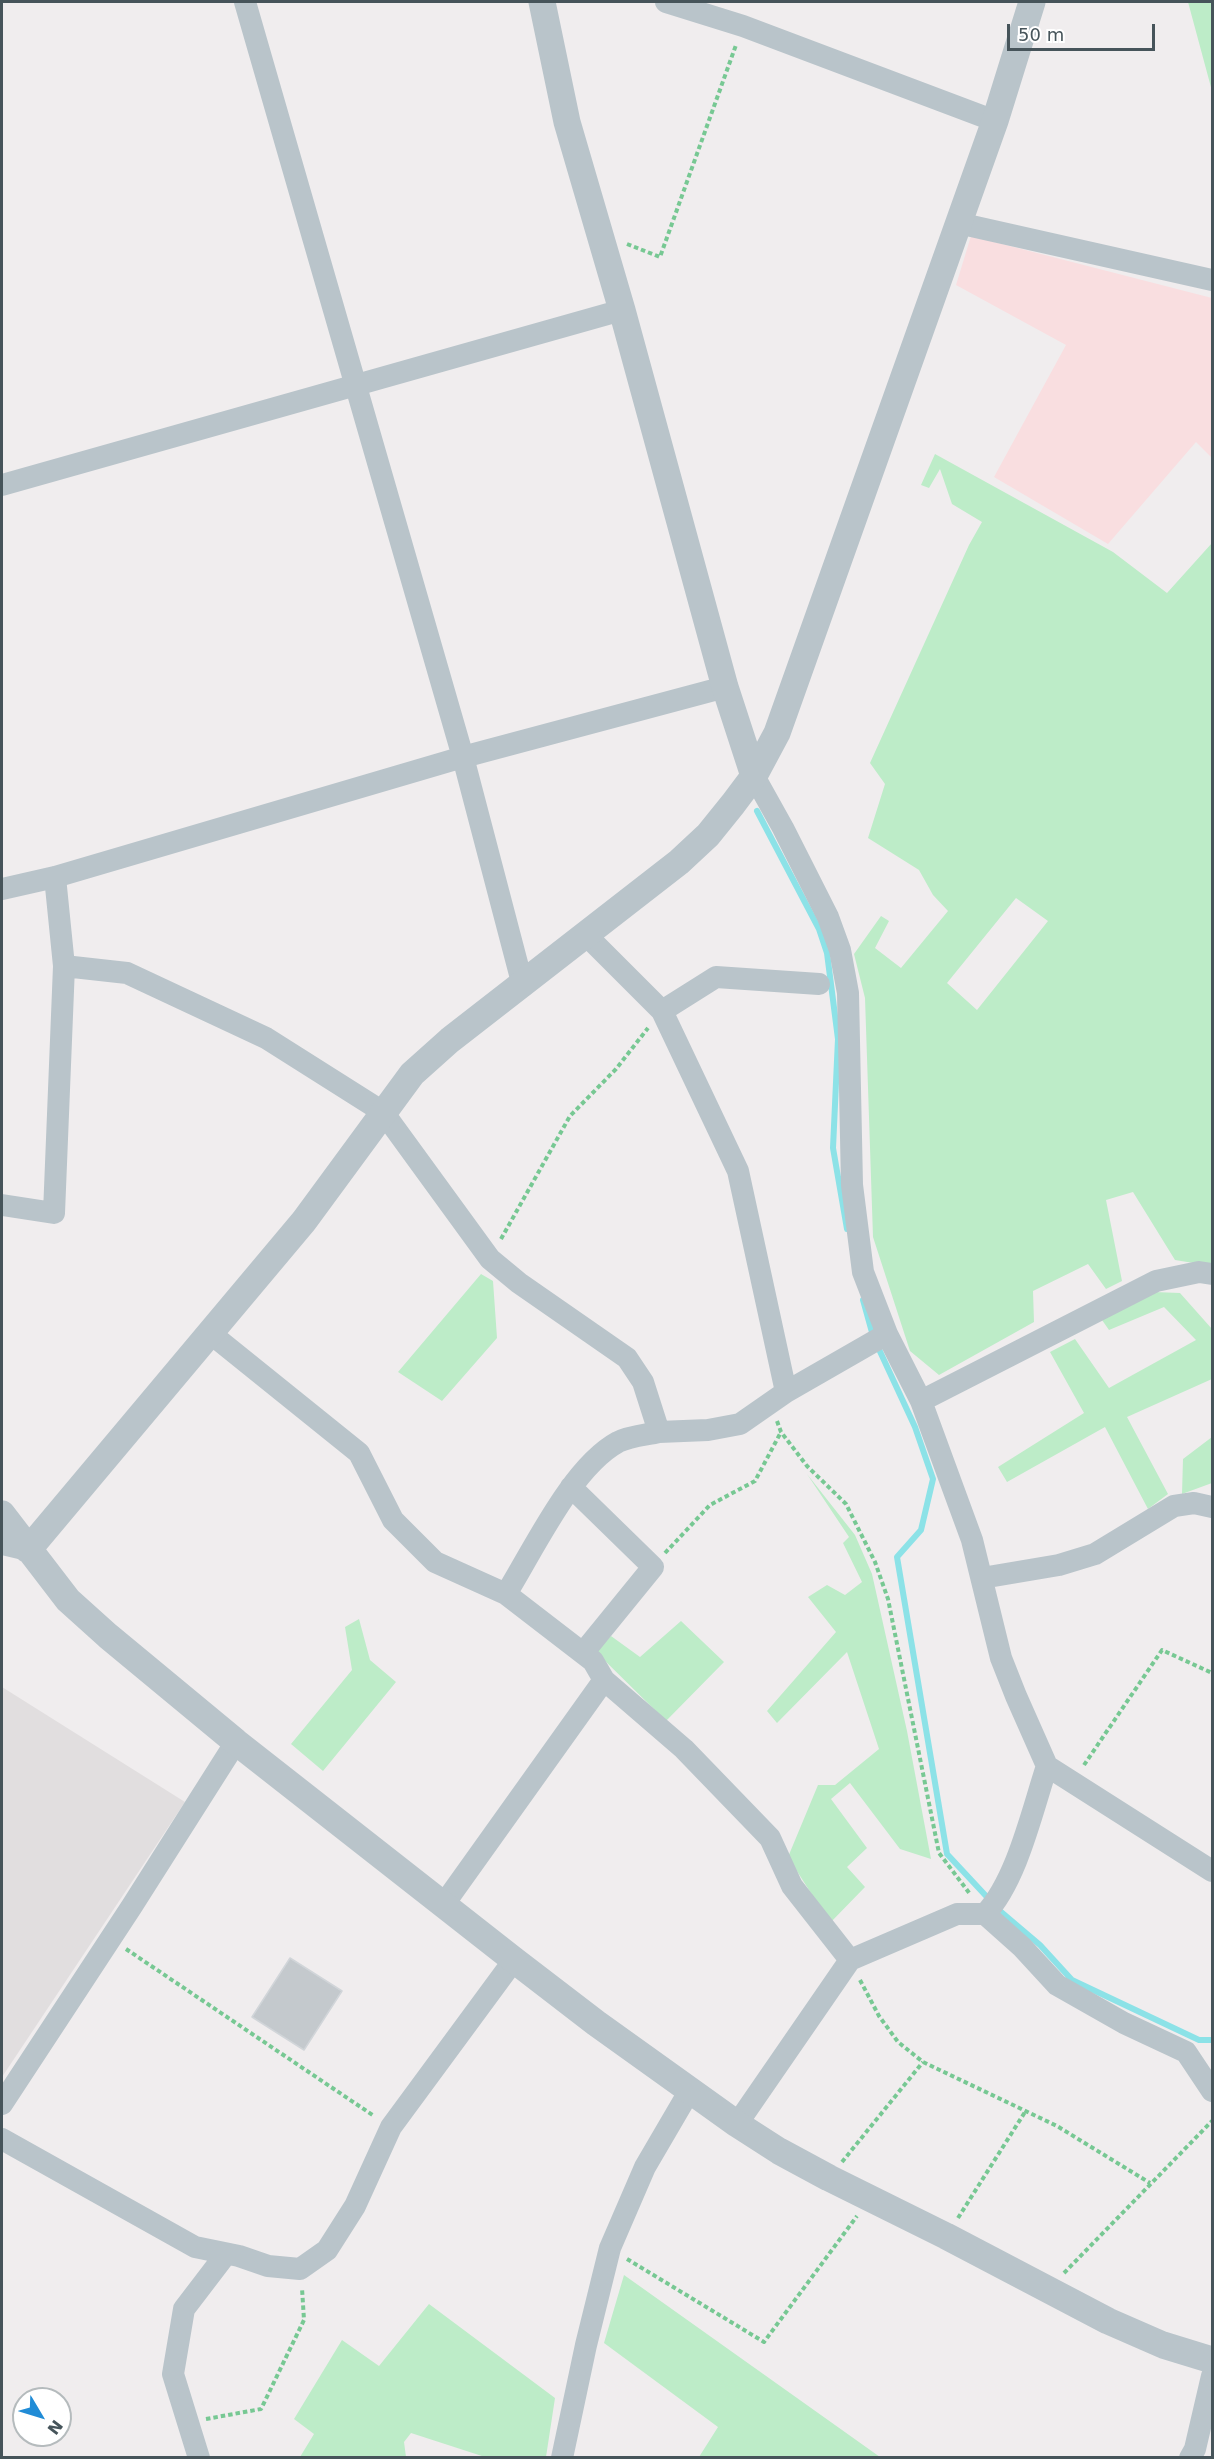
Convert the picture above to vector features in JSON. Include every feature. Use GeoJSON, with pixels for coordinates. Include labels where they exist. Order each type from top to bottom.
{"type":"FeatureCollection","features":[{"type":"Feature","properties":{"kind":"street"},"geometry":{"type":"LineString","coordinates":[[245,2],[463,758],[523,986]]}},
{"type":"Feature","properties":{"kind":"street"},"geometry":{"type":"LineString","coordinates":[[542,2],[567,122],[622,310],[725,687],[754,776],[828,917],[840,950],[848,993],[852,1185],[863,1272],[877,1339],[921,1401],[972,1540],[1000,1658],[1047,1766],[1212,1871]]}},
{"type":"Feature","properties":{"kind":"street"},"geometry":{"type":"LineString","coordinates":[[666,2],[743,26],[995,121]]}},
{"type":"Feature","properties":{"kind":"street"},"geometry":{"type":"LineString","coordinates":[[28,1550],[304,1221],[412,1074],[450,1040],[523,986],[686,855],[708,835],[754,776],[777,733],[995,121],[1032,2]]}},
{"type":"Feature","properties":{"kind":"street"},"geometry":{"type":"LineString","coordinates":[[958,223],[1212,280]]}},
{"type":"Feature","properties":{"kind":"street"},"geometry":{"type":"LineString","coordinates":[[2,485],[622,310]]}},
{"type":"Feature","properties":{"kind":"street"},"geometry":{"type":"LineString","coordinates":[[2,889],[55,877],[463,758],[725,687]]}},
{"type":"Feature","properties":{"kind":"street"},"geometry":{"type":"LineString","coordinates":[[2,1205],[54,1213],[64,966],[55,877]]}},
{"type":"Feature","properties":{"kind":"street"},"geometry":{"type":"LineString","coordinates":[[586,935],[662,1011],[738,1171],[778,1398]]}},
{"type":"Feature","properties":{"kind":"street"},"geometry":{"type":"LineString","coordinates":[[64,966],[128,973],[266,1038],[383,1112],[490,1259],[519,1283],[627,1358],[643,1382],[659,1432]]}},
{"type":"Feature","properties":{"kind":"street"},"geometry":{"type":"LineString","coordinates":[[662,1011],[716,977],[819,984]]}},
{"type":"Feature","properties":{"kind":"street"},"geometry":{"type":"LineString","coordinates":[[921,1401],[1156,1281],[1199,1272],[1212,1274]]}},
{"type":"Feature","properties":{"kind":"street"},"geometry":{"type":"LineString","coordinates":[[210,1333],[359,1453],[393,1520],[435,1562],[506,1594],[593,1661],[604,1680],[684,1749],[770,1838],[792,1886],[850,1960]]}},
{"type":"Feature","properties":{"kind":"street"},"geometry":{"type":"LineString","coordinates":[[506,1594],[571,1487],[602,1453],[620,1441],[659,1432],[708,1430],[740,1424],[778,1398],[877,1339]]}},
{"type":"Feature","properties":{"kind":"street"},"geometry":{"type":"LineString","coordinates":[[571,1487],[653,1567],[583,1653]]}},
{"type":"Feature","properties":{"kind":"street"},"geometry":{"type":"LineString","coordinates":[[982,1578],[1059,1565],[1095,1554],[1174,1506],[1194,1503],[1212,1507]]}},
{"type":"Feature","properties":{"kind":"street"},"geometry":{"type":"LineString","coordinates":[[2,1514],[68,1600],[236,1742],[596,2023],[737,2124],[779,2151],[829,2178],[946,2236],[1047,2291],[1108,2321],[1163,2344],[1212,2360]]}},
{"type":"Feature","properties":{"kind":"street"},"geometry":{"type":"LineString","coordinates":[[2,1544],[28,1550]]}},
{"type":"Feature","properties":{"kind":"street"},"geometry":{"type":"LineString","coordinates":[[444,1904],[604,1680]]}},
{"type":"Feature","properties":{"kind":"street"},"geometry":{"type":"LineString","coordinates":[[2,2104],[111,1939],[236,1742]]}},
{"type":"Feature","properties":{"kind":"street"},"geometry":{"type":"LineString","coordinates":[[737,2124],[850,1960],[957,1914],[991,1907],[1009,1879],[1047,1766]]}},
{"type":"Feature","properties":{"kind":"street"},"geometry":{"type":"LineString","coordinates":[[991,1907],[1022,1947],[1057,1985],[1124,2023],[1185,2052],[1212,2091]]}},
{"type":"Feature","properties":{"kind":"street"},"geometry":{"type":"LineString","coordinates":[[2,2139],[195,2247],[268,2266],[300,2269],[327,2250],[355,2206],[391,2127],[514,1960]]}},
{"type":"Feature","properties":{"kind":"street"},"geometry":{"type":"LineString","coordinates":[[562,2457],[610,2248],[645,2167],[690,2090]]}},
{"type":"Feature","properties":{"kind":"street"},"geometry":{"type":"LineString","coordinates":[[199,2457],[173,2374],[184,2309],[226,2254]]}},
{"type":"Feature","properties":{"kind":"street"},"geometry":{"type":"LineString","coordinates":[[1190,2457],[1195,2449],[1212,2376]]}},
{"type":"Feature","properties":{"kind":"path"},"geometry":{"type":"LineString","coordinates":[[600,234],[660,257],[743,26]]}},
{"type":"Feature","properties":{"kind":"path"},"geometry":{"type":"LineString","coordinates":[[490,1259],[570,1116],[616,1069],[662,1011]]}},
{"type":"Feature","properties":{"kind":"path"},"geometry":{"type":"LineString","coordinates":[[778,1398],[781,1432],[807,1466],[846,1504],[875,1562],[888,1599],[939,1853],[991,1907]]}},
{"type":"Feature","properties":{"kind":"path"},"geometry":{"type":"LineString","coordinates":[[653,1567],[710,1505],[755,1481],[781,1432]]}},
{"type":"Feature","properties":{"kind":"path"},"geometry":{"type":"LineString","coordinates":[[1072,1782],[1162,1650],[1212,1673]]}},
{"type":"Feature","properties":{"kind":"path"},"geometry":{"type":"LineString","coordinates":[[111,1939],[391,2127]]}},
{"type":"Feature","properties":{"kind":"path"},"geometry":{"type":"LineString","coordinates":[[850,1960],[879,2016],[898,2042],[923,2062],[1057,2126],[1150,2183]]}},
{"type":"Feature","properties":{"kind":"path"},"geometry":{"type":"LineString","coordinates":[[829,2178],[923,2062]]}},
{"type":"Feature","properties":{"kind":"path"},"geometry":{"type":"LineString","coordinates":[[946,2236],[1025,2112]]}},
{"type":"Feature","properties":{"kind":"path"},"geometry":{"type":"LineString","coordinates":[[1047,2291],[1212,2121]]}},
{"type":"Feature","properties":{"kind":"path"},"geometry":{"type":"LineString","coordinates":[[610,2248],[764,2342],[870,2198]]}},
{"type":"Feature","properties":{"kind":"path"},"geometry":{"type":"LineString","coordinates":[[188,2422],[261,2409],[304,2320],[300,2269]]}},
{"type":"Feature","properties":{"kind":"shaded area"},"geometry":{"type":"Polygon","coordinates":[[[971,236],[1212,298],[1212,458],[1196,442],[1108,544],[994,477],[1066,345],[956,285],[971,236]]]}},
{"type":"Feature","properties":{"kind":"shaded area"},"geometry":{"type":"Polygon","coordinates":[[[2,1687],[185,1802],[2,2077],[2,1687]]]}},
{"type":"Feature","properties":{"kind":"green space"},"geometry":{"type":"Polygon","coordinates":[[[1188,2],[1212,2],[1212,91],[1188,2]]]}},
{"type":"Feature","properties":{"kind":"green space"},"geometry":{"type":"Polygon","coordinates":[[[935,454],[1113,552],[1167,593],[1212,543],[1212,1266],[1175,1260],[1133,1192],[1106,1200],[1122,1281],[1106,1289],[1088,1264],[1033,1291],[1034,1322],[939,1375],[910,1351],[873,1237],[865,998],[854,954],[881,916],[889,921],[875,948],[901,968],[948,911],[933,895],[919,870],[868,838],[885,784],[870,763],[969,545],[982,522],[952,504],[940,469],[929,488],[921,485],[935,454]],[[1016,898],[947,983],[977,1010],[1048,921],[1016,898]]]}},
{"type":"Feature","properties":{"kind":"green space"},"geometry":{"type":"Polygon","coordinates":[[[481,1274],[493,1281],[497,1338],[442,1401],[398,1372],[481,1274]]]}},
{"type":"Feature","properties":{"kind":"green space"},"geometry":{"type":"Polygon","coordinates":[[[1154,1292],[1180,1293],[1212,1329],[1212,1379],[1127,1417],[1168,1494],[1148,1509],[1105,1427],[1007,1482],[998,1467],[1084,1413],[1050,1352],[1075,1339],[1109,1388],[1196,1340],[1164,1307],[1109,1330],[1102,1320],[1154,1292]]]}},
{"type":"Feature","properties":{"kind":"green space"},"geometry":{"type":"Polygon","coordinates":[[[1212,1437],[1212,1483],[1182,1494],[1183,1459],[1212,1437]]]}},
{"type":"Feature","properties":{"kind":"green space"},"geometry":{"type":"Polygon","coordinates":[[[807,1474],[855,1535],[872,1574],[907,1731],[931,1859],[900,1849],[850,1783],[831,1799],[867,1848],[847,1867],[865,1887],[830,1923],[788,1857],[818,1785],[835,1785],[879,1749],[847,1652],[777,1723],[767,1711],[836,1632],[808,1597],[827,1585],[845,1595],[862,1582],[843,1543],[849,1537],[807,1474]]]}},
{"type":"Feature","properties":{"kind":"green space"},"geometry":{"type":"Polygon","coordinates":[[[359,1619],[370,1660],[396,1682],[323,1771],[291,1744],[352,1670],[345,1627],[359,1619]]]}},
{"type":"Feature","properties":{"kind":"green space"},"geometry":{"type":"Polygon","coordinates":[[[681,1621],[724,1662],[666,1721],[596,1652],[611,1636],[640,1657],[681,1621]]]}},
{"type":"Feature","properties":{"kind":"green space"},"geometry":{"type":"Polygon","coordinates":[[[624,2275],[880,2457],[699,2457],[718,2427],[604,2343],[624,2275]]]}},
{"type":"Feature","properties":{"kind":"green space"},"geometry":{"type":"Polygon","coordinates":[[[429,2304],[555,2398],[546,2457],[485,2457],[411,2433],[404,2442],[406,2457],[300,2457],[314,2434],[294,2419],[342,2340],[379,2366],[429,2304]]]}},
{"type":"Feature","properties":{"kind":"building"},"geometry":{"type":"Polygon","coordinates":[[[290,1958],[342,1991],[304,2050],[252,2017],[290,1958]]]}},
{"type":"Feature","properties":{"kind":"waterway"},"geometry":{"type":"LineString","coordinates":[[757,811],[819,929],[827,953],[838,1039],[833,1148],[847,1229]]}},
{"type":"Feature","properties":{"kind":"waterway"},"geometry":{"type":"LineString","coordinates":[[863,1300],[873,1336]]}},
{"type":"Feature","properties":{"kind":"waterway"},"geometry":{"type":"LineString","coordinates":[[877,1345],[915,1427],[933,1479],[921,1530],[897,1557],[947,1854],[1000,1911],[1040,1945],[1072,1980],[1199,2040],[1212,2040]]}}]}
